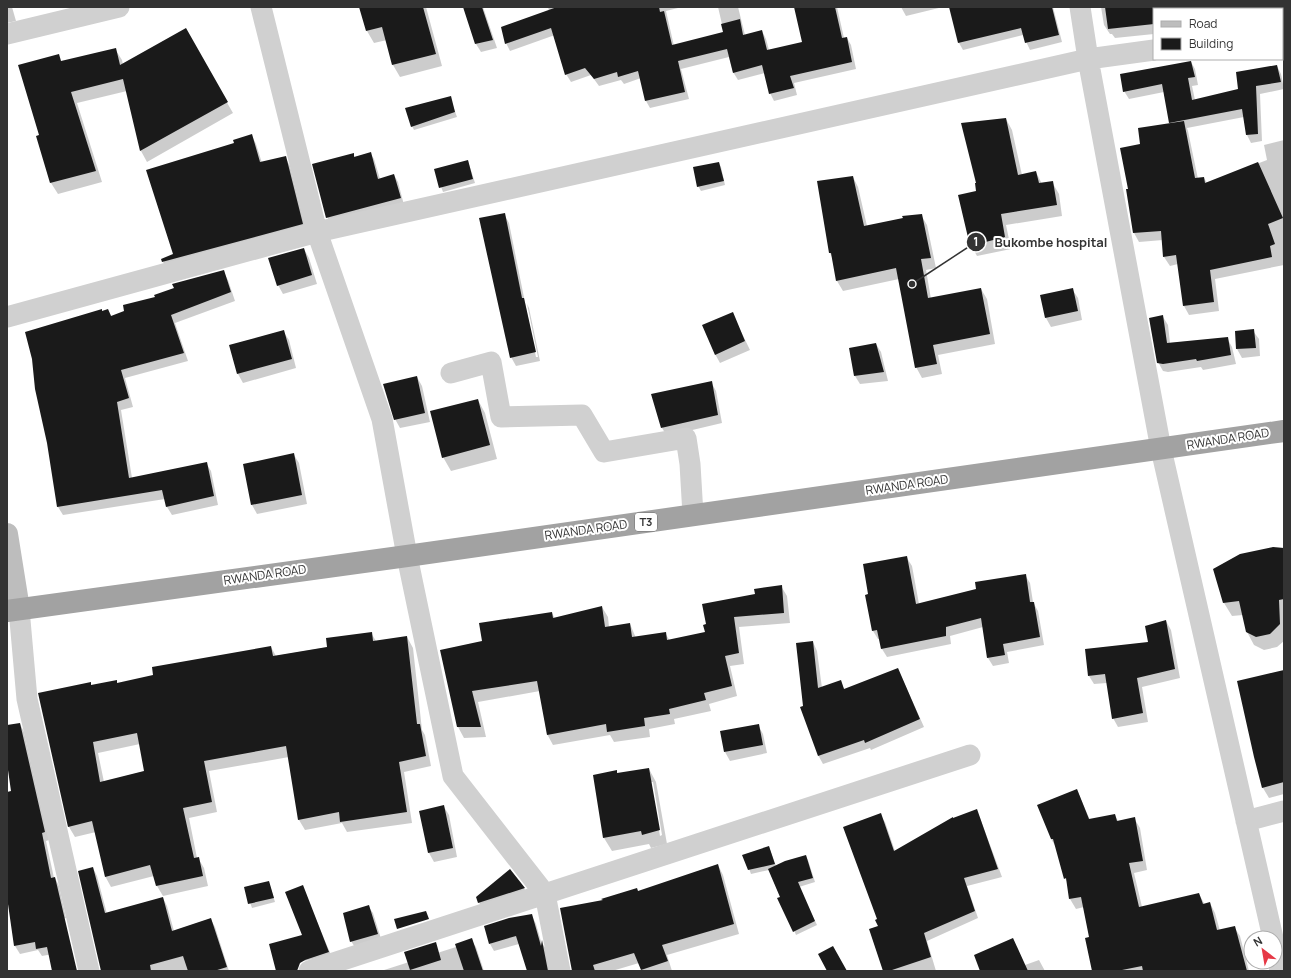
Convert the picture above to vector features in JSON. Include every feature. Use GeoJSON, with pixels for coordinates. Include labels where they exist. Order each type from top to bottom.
{"type":"FeatureCollection","features":[{"type":"Feature","properties":{"kind":"highway","name":"RWANDA ROAD"},"geometry":{"type":"LineString","coordinates":[[13,610],[407,556],[1284,431]]}},
{"type":"Feature","properties":{"kind":"main road"},"geometry":{"type":"LineString","coordinates":[[7,534],[13,610]]}},
{"type":"Feature","properties":{"kind":"street"},"geometry":{"type":"LineString","coordinates":[[7,34],[119,7]]}},
{"type":"Feature","properties":{"kind":"street"},"geometry":{"type":"LineString","coordinates":[[261,7],[317,232],[382,419],[407,556],[453,776],[545,894],[560,971]]}},
{"type":"Feature","properties":{"kind":"street"},"geometry":{"type":"LineString","coordinates":[[1080,7],[1088,59],[1161,449],[1271,930]]}},
{"type":"Feature","properties":{"kind":"street"},"geometry":{"type":"LineString","coordinates":[[7,317],[317,232],[1088,59],[1153,50]]}},
{"type":"Feature","properties":{"kind":"street"},"geometry":{"type":"LineString","coordinates":[[451,373],[491,362],[501,417],[582,416],[604,452],[686,438],[690,464],[693,515]]}},
{"type":"Feature","properties":{"kind":"street"},"geometry":{"type":"LineString","coordinates":[[13,610],[27,699],[89,971]]}},
{"type":"Feature","properties":{"kind":"street"},"geometry":{"type":"LineString","coordinates":[[309,971],[970,755]]}},
{"type":"Feature","properties":{"kind":"street"},"geometry":{"type":"LineString","coordinates":[[1246,821],[1284,811]]}},
{"type":"Feature","properties":{"kind":"building"},"geometry":{"type":"Polygon","coordinates":[[[359,7],[423,7],[436,54],[392,65],[382,27],[366,31],[359,7]]]}},
{"type":"Feature","properties":{"kind":"building"},"geometry":{"type":"Polygon","coordinates":[[[463,7],[482,7],[493,40],[475,44],[463,7]]]}},
{"type":"Feature","properties":{"kind":"building"},"geometry":{"type":"Polygon","coordinates":[[[557,7],[659,7],[660,12],[664,11],[672,45],[723,32],[721,24],[740,19],[743,35],[762,30],[767,50],[802,42],[794,7],[835,7],[842,38],[847,37],[852,62],[790,76],[794,88],[769,94],[762,65],[733,73],[727,49],[678,61],[685,92],[645,101],[638,71],[618,77],[617,72],[594,79],[585,68],[565,75],[551,28],[505,44],[501,27],[557,7]]]}},
{"type":"Feature","properties":{"kind":"building"},"geometry":{"type":"Polygon","coordinates":[[[949,7],[1052,7],[1059,35],[1025,43],[1021,28],[958,43],[949,7]]]}},
{"type":"Feature","properties":{"kind":"building"},"geometry":{"type":"Polygon","coordinates":[[[1105,7],[1154,7],[1153,24],[1108,29],[1105,7]]]}},
{"type":"Feature","properties":{"kind":"building"},"geometry":{"type":"Polygon","coordinates":[[[186,28],[228,102],[140,151],[123,79],[71,92],[96,171],[50,183],[36,136],[39,135],[18,65],[59,54],[61,61],[116,48],[120,65],[186,28]]]}},
{"type":"Feature","properties":{"kind":"building"},"geometry":{"type":"Polygon","coordinates":[[[1191,61],[1195,77],[1188,78],[1192,100],[1238,89],[1236,72],[1277,65],[1281,82],[1256,86],[1258,134],[1246,135],[1242,109],[1169,123],[1162,84],[1123,92],[1120,74],[1191,61]]]}},
{"type":"Feature","properties":{"kind":"building"},"geometry":{"type":"Polygon","coordinates":[[[451,96],[455,112],[411,127],[405,108],[451,96]]]}},
{"type":"Feature","properties":{"kind":"building"},"geometry":{"type":"Polygon","coordinates":[[[1006,118],[1018,175],[1036,171],[1039,183],[1053,181],[1057,205],[1001,214],[1005,237],[970,246],[958,195],[976,191],[976,183],[961,123],[1006,118]]]}},
{"type":"Feature","properties":{"kind":"building"},"geometry":{"type":"Polygon","coordinates":[[[1184,121],[1195,178],[1204,177],[1205,183],[1258,162],[1283,218],[1268,224],[1275,244],[1270,246],[1272,257],[1210,270],[1214,302],[1183,306],[1176,255],[1163,257],[1161,231],[1133,233],[1126,189],[1128,189],[1120,148],[1140,144],[1138,128],[1184,121]]]}},
{"type":"Feature","properties":{"kind":"building"},"geometry":{"type":"Polygon","coordinates":[[[252,134],[260,162],[286,156],[303,224],[162,262],[161,259],[173,254],[146,170],[234,143],[233,140],[252,134]]]}},
{"type":"Feature","properties":{"kind":"building"},"geometry":{"type":"Polygon","coordinates":[[[371,152],[378,179],[394,174],[401,198],[326,218],[312,164],[354,153],[354,157],[371,152]]]}},
{"type":"Feature","properties":{"kind":"building"},"geometry":{"type":"Polygon","coordinates":[[[468,160],[473,179],[439,188],[434,169],[468,160]]]}},
{"type":"Feature","properties":{"kind":"building"},"geometry":{"type":"Polygon","coordinates":[[[719,162],[724,181],[697,187],[693,167],[719,162]]]}},
{"type":"Feature","properties":{"kind":"building"},"geometry":{"type":"Polygon","coordinates":[[[853,176],[864,226],[903,218],[902,216],[922,214],[931,258],[921,259],[928,298],[981,288],[990,334],[933,345],[937,364],[915,368],[896,268],[836,281],[831,253],[829,253],[817,181],[853,176]]]}},
{"type":"Feature","properties":{"kind":"building"},"geometry":{"type":"Polygon","coordinates":[[[505,213],[522,298],[524,298],[536,352],[510,358],[479,218],[505,213]]]}},
{"type":"Feature","properties":{"kind":"building"},"geometry":{"type":"Polygon","coordinates":[[[304,248],[312,275],[277,286],[268,258],[304,248]]]}},
{"type":"Feature","properties":{"kind":"building"},"geometry":{"type":"Polygon","coordinates":[[[224,270],[231,292],[171,315],[184,353],[121,370],[129,398],[117,402],[129,478],[207,462],[214,496],[166,507],[162,490],[57,507],[47,443],[35,389],[32,359],[25,332],[102,309],[102,311],[108,309],[111,316],[124,311],[123,305],[155,297],[154,295],[174,288],[172,284],[224,270]]]}},
{"type":"Feature","properties":{"kind":"building"},"geometry":{"type":"Polygon","coordinates":[[[1073,288],[1078,311],[1045,318],[1040,295],[1073,288]]]}},
{"type":"Feature","properties":{"kind":"building"},"geometry":{"type":"Polygon","coordinates":[[[733,312],[745,341],[715,355],[702,325],[733,312]]]}},
{"type":"Feature","properties":{"kind":"building"},"geometry":{"type":"Polygon","coordinates":[[[1163,315],[1167,343],[1228,337],[1231,355],[1197,361],[1196,359],[1163,364],[1157,363],[1149,318],[1163,315]]]}},
{"type":"Feature","properties":{"kind":"building"},"geometry":{"type":"Polygon","coordinates":[[[1254,329],[1256,348],[1236,349],[1235,331],[1254,329]]]}},
{"type":"Feature","properties":{"kind":"building"},"geometry":{"type":"Polygon","coordinates":[[[284,330],[292,359],[237,374],[229,345],[284,330]]]}},
{"type":"Feature","properties":{"kind":"building"},"geometry":{"type":"Polygon","coordinates":[[[876,343],[884,372],[854,376],[849,348],[876,343]]]}},
{"type":"Feature","properties":{"kind":"building"},"geometry":{"type":"Polygon","coordinates":[[[417,376],[425,413],[394,420],[383,384],[417,376]]]}},
{"type":"Feature","properties":{"kind":"building"},"geometry":{"type":"Polygon","coordinates":[[[712,381],[718,415],[661,428],[651,394],[712,381]]]}},
{"type":"Feature","properties":{"kind":"building"},"geometry":{"type":"Polygon","coordinates":[[[478,399],[490,445],[442,458],[430,411],[478,399]]]}},
{"type":"Feature","properties":{"kind":"building"},"geometry":{"type":"Polygon","coordinates":[[[294,453],[302,495],[251,505],[243,464],[294,453]]]}},
{"type":"Feature","properties":{"kind":"building"},"geometry":{"type":"Polygon","coordinates":[[[1273,547],[1284,548],[1284,599],[1279,600],[1280,624],[1270,634],[1256,637],[1246,632],[1239,601],[1223,603],[1213,569],[1240,554],[1273,547]]]}},
{"type":"Feature","properties":{"kind":"building"},"geometry":{"type":"Polygon","coordinates":[[[907,556],[916,604],[976,589],[975,582],[1026,574],[1030,602],[1034,602],[1040,637],[1003,644],[1005,655],[987,658],[981,618],[946,627],[946,636],[881,649],[877,630],[872,631],[865,595],[868,594],[863,564],[907,556]]]}},
{"type":"Feature","properties":{"kind":"building"},"geometry":{"type":"Polygon","coordinates":[[[782,585],[784,613],[734,617],[739,653],[725,656],[732,686],[704,693],[706,700],[669,709],[670,714],[644,718],[645,726],[607,732],[606,724],[547,735],[537,681],[472,691],[481,727],[457,727],[440,650],[482,641],[479,623],[552,612],[553,618],[602,606],[605,627],[630,623],[632,637],[666,632],[667,640],[705,632],[703,625],[706,624],[702,604],[755,594],[754,589],[782,585]]]}},
{"type":"Feature","properties":{"kind":"building"},"geometry":{"type":"Polygon","coordinates":[[[1166,620],[1175,669],[1137,678],[1143,713],[1112,719],[1105,674],[1088,676],[1085,649],[1148,642],[1145,626],[1166,620]]]}},
{"type":"Feature","properties":{"kind":"building"},"geometry":{"type":"Polygon","coordinates":[[[372,632],[373,641],[407,636],[417,724],[420,724],[426,756],[399,762],[407,812],[340,822],[339,812],[298,820],[286,746],[204,761],[212,802],[183,808],[194,858],[199,857],[203,876],[156,886],[150,865],[105,877],[92,821],[68,827],[38,693],[91,682],[91,685],[117,680],[117,683],[153,675],[152,667],[271,646],[273,656],[327,647],[326,638],[372,632]],[[137,733],[93,742],[100,782],[144,771],[137,733]]]}},
{"type":"Feature","properties":{"kind":"building"},"geometry":{"type":"Polygon","coordinates":[[[813,641],[818,688],[841,680],[844,689],[898,668],[920,719],[865,743],[864,740],[818,756],[800,707],[803,706],[796,643],[813,641]]]}},
{"type":"Feature","properties":{"kind":"building"},"geometry":{"type":"Polygon","coordinates":[[[1284,670],[1284,782],[1262,788],[1237,681],[1284,670]]]}},
{"type":"Feature","properties":{"kind":"building"},"geometry":{"type":"Polygon","coordinates":[[[20,723],[45,832],[42,833],[51,878],[55,877],[77,971],[52,971],[47,947],[36,949],[35,942],[14,946],[7,897],[7,792],[11,791],[7,763],[7,725],[20,723]]]}},
{"type":"Feature","properties":{"kind":"building"},"geometry":{"type":"Polygon","coordinates":[[[759,724],[763,745],[724,752],[720,731],[759,724]]]}},
{"type":"Feature","properties":{"kind":"building"},"geometry":{"type":"Polygon","coordinates":[[[649,768],[660,830],[642,835],[641,831],[603,838],[593,775],[617,770],[617,773],[649,768]]]}},
{"type":"Feature","properties":{"kind":"building"},"geometry":{"type":"Polygon","coordinates":[[[1077,789],[1089,819],[1115,814],[1117,821],[1135,817],[1143,861],[1129,863],[1139,907],[1199,893],[1203,904],[1210,902],[1217,930],[1235,926],[1243,956],[1243,970],[1247,971],[1143,971],[1142,966],[1117,971],[1092,971],[1085,938],[1089,937],[1081,897],[1069,899],[1066,878],[1064,879],[1053,839],[1051,839],[1037,805],[1077,789]]]}},
{"type":"Feature","properties":{"kind":"building"},"geometry":{"type":"Polygon","coordinates":[[[444,805],[453,848],[428,853],[419,811],[444,805]]]}},
{"type":"Feature","properties":{"kind":"building"},"geometry":{"type":"Polygon","coordinates":[[[977,809],[998,869],[964,878],[975,911],[924,933],[931,957],[889,971],[883,971],[869,929],[878,926],[875,920],[877,919],[843,827],[881,813],[894,851],[953,817],[977,809]]]}},
{"type":"Feature","properties":{"kind":"building"},"geometry":{"type":"Polygon","coordinates":[[[769,846],[775,864],[748,870],[742,855],[769,846]]]}},
{"type":"Feature","properties":{"kind":"building"},"geometry":{"type":"Polygon","coordinates":[[[806,855],[813,878],[798,882],[815,921],[793,932],[777,898],[780,897],[768,869],[785,861],[806,855]]]}},
{"type":"Feature","properties":{"kind":"building"},"geometry":{"type":"Polygon","coordinates":[[[718,864],[734,924],[662,945],[668,961],[641,970],[634,953],[593,965],[595,971],[572,971],[560,908],[603,900],[601,899],[637,888],[638,891],[718,864]]]}},
{"type":"Feature","properties":{"kind":"building"},"geometry":{"type":"Polygon","coordinates":[[[93,867],[105,913],[163,897],[172,931],[211,918],[227,967],[214,971],[188,971],[183,956],[150,965],[151,971],[101,971],[78,871],[93,867]]]}},
{"type":"Feature","properties":{"kind":"building"},"geometry":{"type":"Polygon","coordinates":[[[510,869],[525,888],[478,903],[476,897],[510,869]]]}},
{"type":"Feature","properties":{"kind":"building"},"geometry":{"type":"Polygon","coordinates":[[[269,881],[274,898],[248,904],[244,887],[269,881]]]}},
{"type":"Feature","properties":{"kind":"building"},"geometry":{"type":"Polygon","coordinates":[[[303,885],[329,952],[305,960],[300,963],[297,971],[276,971],[269,944],[302,935],[285,892],[303,885]]]}},
{"type":"Feature","properties":{"kind":"building"},"geometry":{"type":"Polygon","coordinates":[[[369,905],[378,934],[350,942],[343,913],[369,905]]]}},
{"type":"Feature","properties":{"kind":"building"},"geometry":{"type":"Polygon","coordinates":[[[426,911],[429,919],[397,929],[394,919],[426,911]]]}},
{"type":"Feature","properties":{"kind":"building"},"geometry":{"type":"Polygon","coordinates":[[[532,914],[541,946],[542,940],[548,971],[527,971],[516,936],[489,944],[484,926],[509,918],[532,914]]]}},
{"type":"Feature","properties":{"kind":"building"},"geometry":{"type":"Polygon","coordinates":[[[472,938],[483,971],[464,971],[455,944],[472,938]]]}},
{"type":"Feature","properties":{"kind":"building"},"geometry":{"type":"Polygon","coordinates":[[[1013,938],[1028,971],[980,971],[974,955],[1013,938]]]}},
{"type":"Feature","properties":{"kind":"building"},"geometry":{"type":"Polygon","coordinates":[[[436,942],[441,960],[410,970],[404,952],[436,942]]]}},
{"type":"Feature","properties":{"kind":"building"},"geometry":{"type":"Polygon","coordinates":[[[833,946],[847,971],[827,971],[818,954],[833,946]]]}},
{"type":"Feature","properties":{"kind":"place","name":"Bukombe hospital"},"geometry":{"type":"Point","coordinates":[912,284]}}]}
